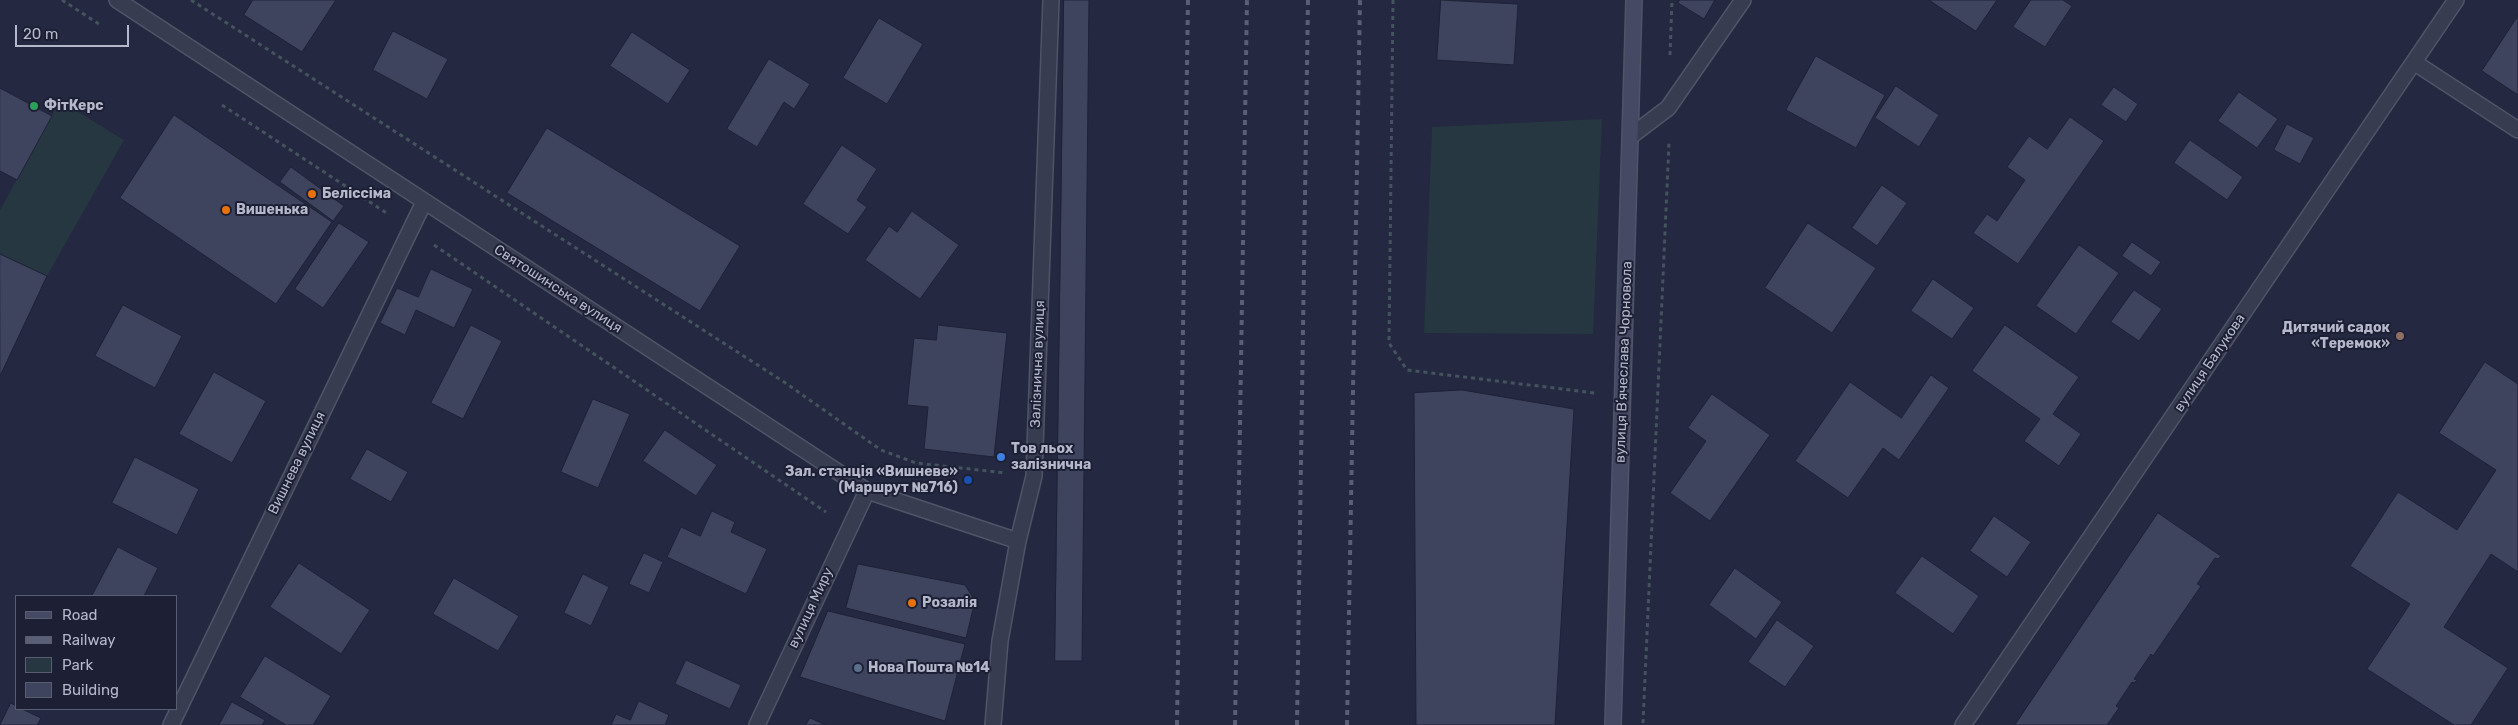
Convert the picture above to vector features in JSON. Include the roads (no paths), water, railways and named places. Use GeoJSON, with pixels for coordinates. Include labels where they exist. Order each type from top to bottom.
{"type":"FeatureCollection","features":[{"type":"Feature","properties":{"kind":"street","name":"Святошинська вулиця"},"geometry":{"type":"LineString","coordinates":[[117,0],[867,491],[1018,541]]}},
{"type":"Feature","properties":{"kind":"street","name":"Залізнична вулиця"},"geometry":{"type":"LineString","coordinates":[[993,725],[1000,641],[1018,541],[1034,476],[1051,0]]}},
{"type":"Feature","properties":{"kind":"street","name":"вулиця Вʼячеслава Чорновола"},"geometry":{"type":"LineString","coordinates":[[1614,725],[1634,0]]}},
{"type":"Feature","properties":{"kind":"street"},"geometry":{"type":"LineString","coordinates":[[1631,136],[1668,108],[1743,0]]}},
{"type":"Feature","properties":{"kind":"street","name":"вулиця Балукова"},"geometry":{"type":"LineString","coordinates":[[1963,725],[2456,0]]}},
{"type":"Feature","properties":{"kind":"street"},"geometry":{"type":"LineString","coordinates":[[2415,62],[2518,130]]}},
{"type":"Feature","properties":{"kind":"street","name":"Вишнева вулиця"},"geometry":{"type":"LineString","coordinates":[[178,709],[424,202]]}},
{"type":"Feature","properties":{"kind":"street","name":"вулиця Миру"},"geometry":{"type":"LineString","coordinates":[[757,725],[867,491]]}},
{"type":"Feature","properties":{"kind":"street","name":"Вишнева вулиця"},"geometry":{"type":"LineString","coordinates":[[170,725],[177,710]]}},
{"type":"Feature","properties":{"kind":"railway"},"geometry":{"type":"LineString","coordinates":[[1177,725],[1188,0]]}},
{"type":"Feature","properties":{"kind":"railway"},"geometry":{"type":"LineString","coordinates":[[1235,725],[1247,0]]}},
{"type":"Feature","properties":{"kind":"railway"},"geometry":{"type":"LineString","coordinates":[[1297,725],[1308,0]]}},
{"type":"Feature","properties":{"kind":"railway"},"geometry":{"type":"LineString","coordinates":[[1347,725],[1360,0]]}},
{"type":"Feature","properties":{"kind":"place","name":"ФітКерс"},"geometry":{"type":"Point","coordinates":[34,106]}},
{"type":"Feature","properties":{"kind":"place","name":"Беліссіма"},"geometry":{"type":"Point","coordinates":[312,194]}},
{"type":"Feature","properties":{"kind":"place","name":"Вишенька"},"geometry":{"type":"Point","coordinates":[226,210]}},
{"type":"Feature","properties":{"kind":"place","name":"Дитячий садок «Теремок»"},"geometry":{"type":"Point","coordinates":[2400,336]}},
{"type":"Feature","properties":{"kind":"place","name":"Тов льох залізнична"},"geometry":{"type":"Point","coordinates":[1001,457]}},
{"type":"Feature","properties":{"kind":"place","name":"Зал. станція «Вишневе» (Маршрут №716)"},"geometry":{"type":"Point","coordinates":[968,480]}},
{"type":"Feature","properties":{"kind":"place","name":"Розалія"},"geometry":{"type":"Point","coordinates":[912,603]}},
{"type":"Feature","properties":{"kind":"place","name":"Нова Пошта №14"},"geometry":{"type":"Point","coordinates":[858,668]}}]}
